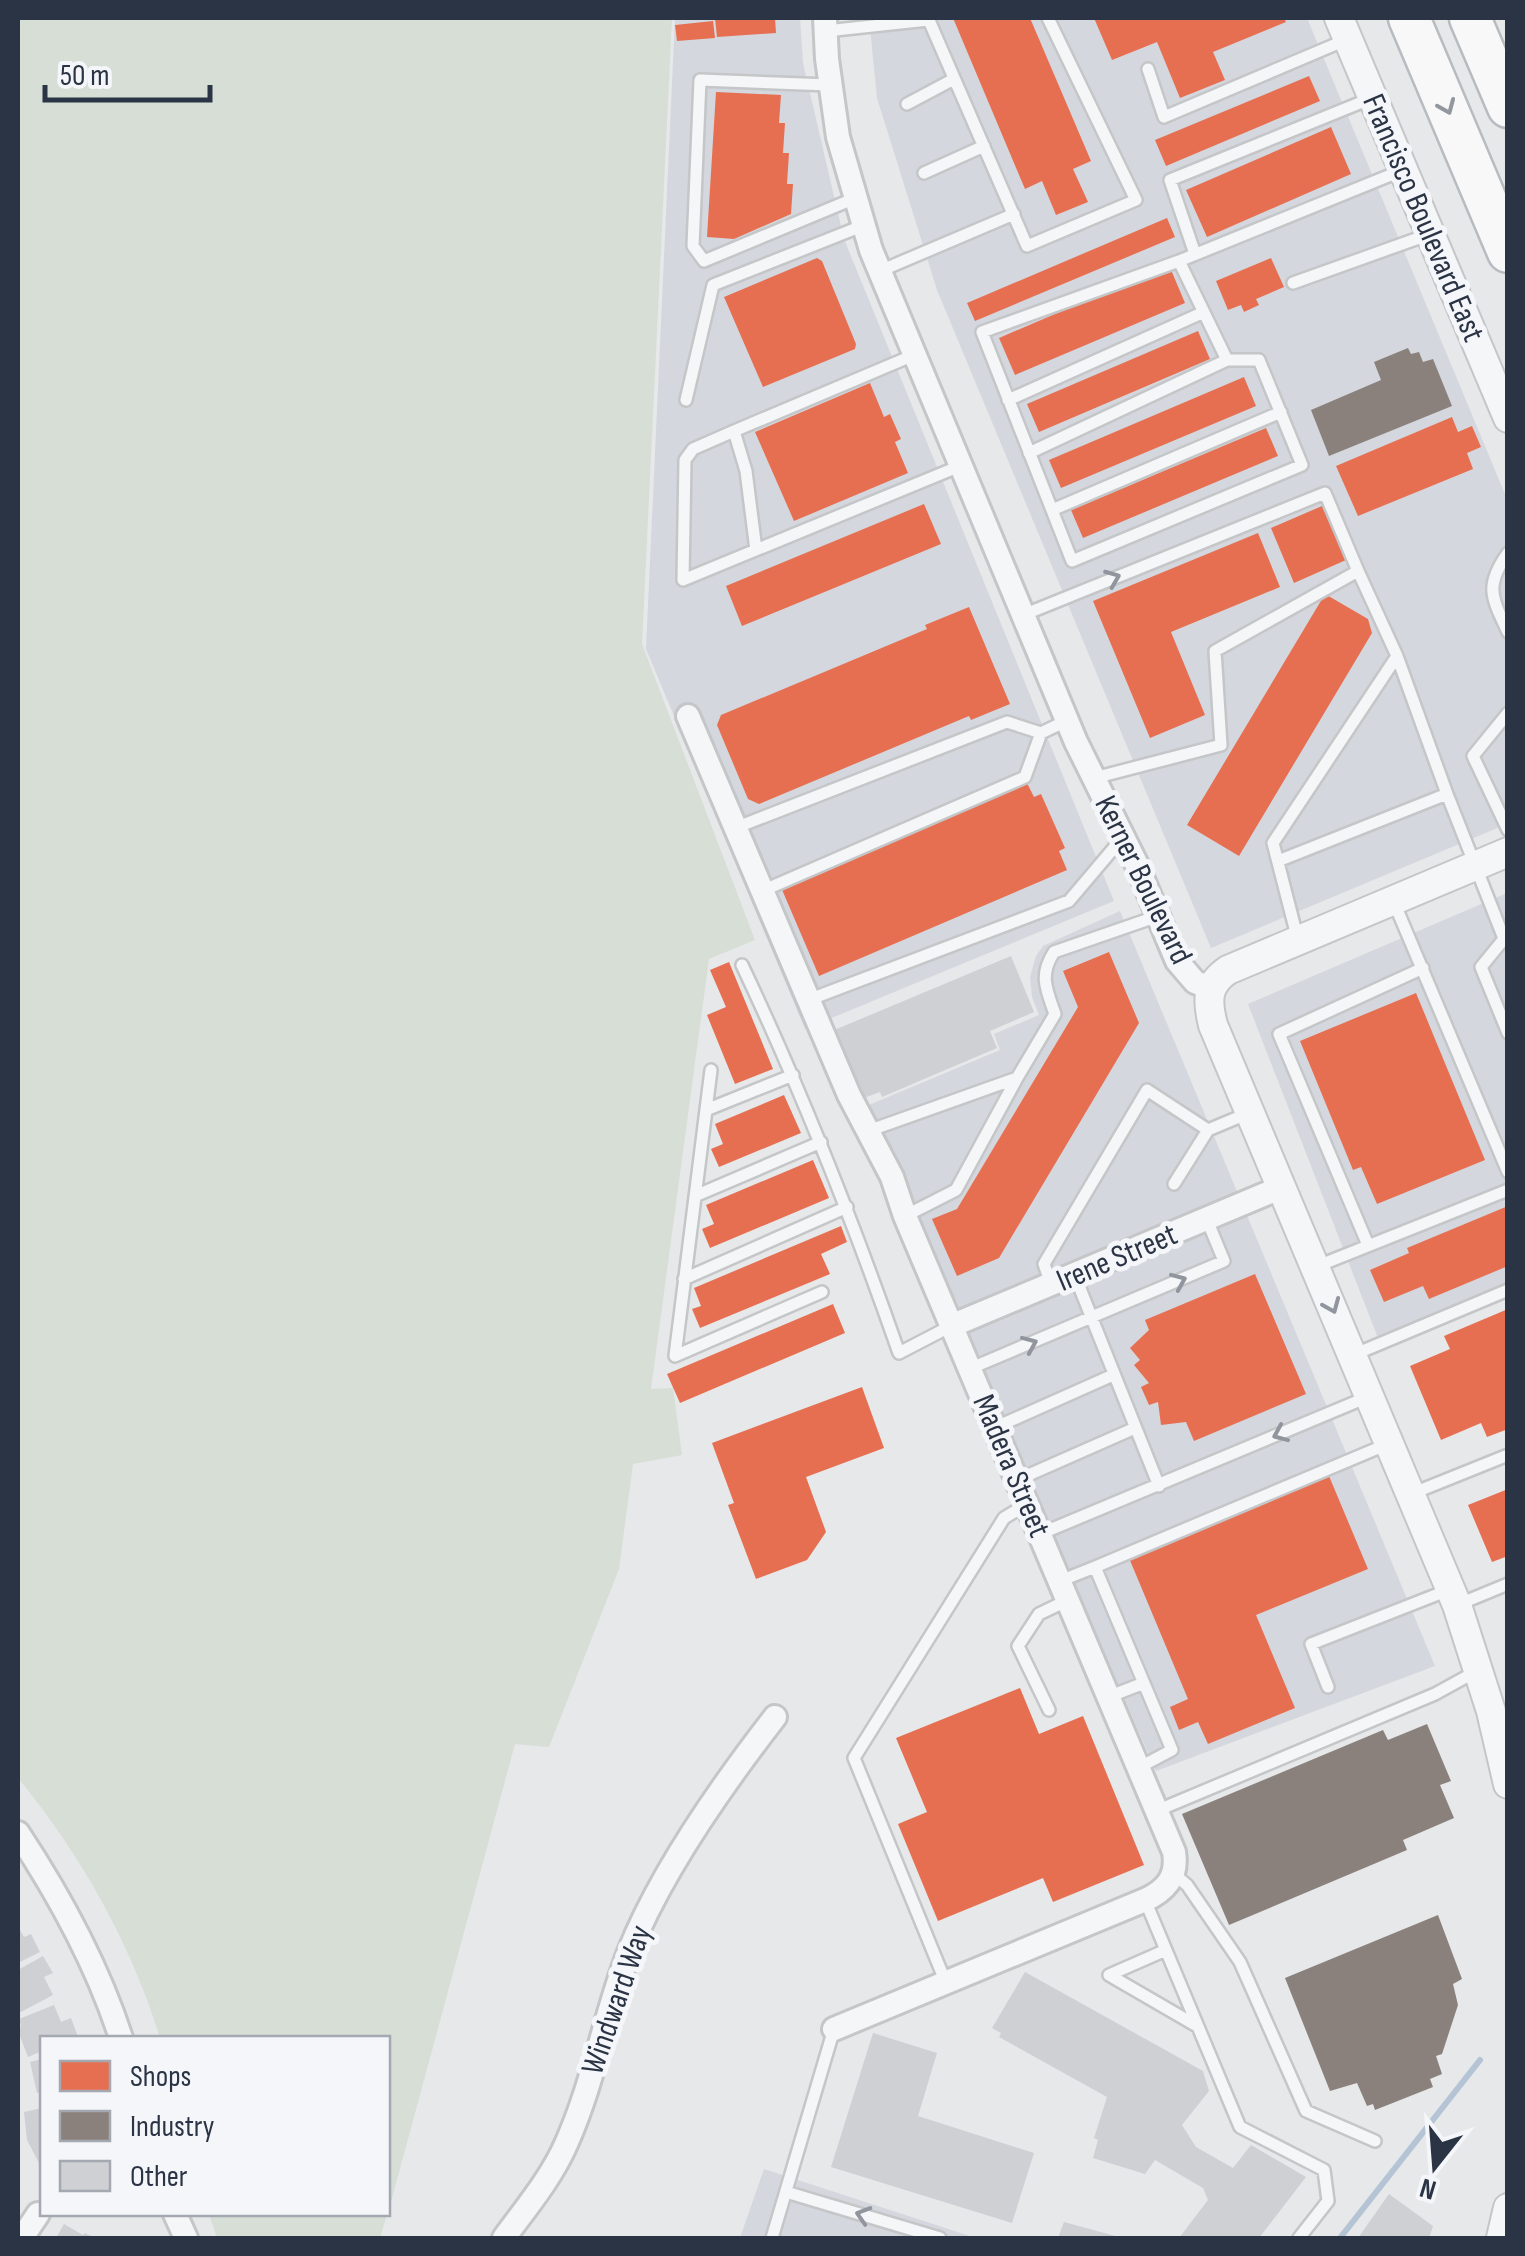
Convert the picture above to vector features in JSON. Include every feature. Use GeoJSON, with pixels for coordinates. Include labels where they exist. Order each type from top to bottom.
{"type":"FeatureCollection","features":[{"type":"Feature","properties":{"kind":"highway"},"geometry":{"type":"LineString","coordinates":[[1409,18],[1508,252]]}},
{"type":"Feature","properties":{"kind":"highway"},"geometry":{"type":"LineString","coordinates":[[1470,18],[1508,107]]}},
{"type":"Feature","properties":{"kind":"street","name":"Kerner Boulevard"},"geometry":{"type":"LineString","coordinates":[[825,24],[830,85],[854,199],[879,271],[1094,778],[1186,973],[1210,988],[1213,1025],[1454,1597],[1479,1670],[1499,1707],[1508,1784]]}},
{"type":"Feature","properties":{"kind":"street","name":"Francisco Boulevard East"},"geometry":{"type":"LineString","coordinates":[[1343,28],[1508,418]]}},
{"type":"Feature","properties":{"kind":"street","name":"Madera Street"},"geometry":{"type":"LineString","coordinates":[[688,716],[849,1095],[892,1178],[1174,1852],[1174,1874]]}},
{"type":"Feature","properties":{"kind":"street"},"geometry":{"type":"LineString","coordinates":[[1210,988],[1228,970],[1508,852]]}},
{"type":"Feature","properties":{"kind":"street","name":"Irene Street"},"geometry":{"type":"LineString","coordinates":[[952,1326],[1282,1187]]}},
{"type":"Feature","properties":{"kind":"street","name":"Windward Way"},"geometry":{"type":"LineString","coordinates":[[504,2238],[566,2143],[613,1996],[650,1907],[733,1771],[775,1717]]}},
{"type":"Feature","properties":{"kind":"street"},"geometry":{"type":"LineString","coordinates":[[18,1833],[81,1938],[120,2036]]}},
{"type":"Feature","properties":{"kind":"street"},"geometry":{"type":"LineString","coordinates":[[834,2029],[1146,1900],[1163,1890],[1174,1874]]}},
{"type":"Feature","properties":{"kind":"street"},"geometry":{"type":"LineString","coordinates":[[22,2238],[38,2214]]}},
{"type":"Feature","properties":{"kind":"lane"},"geometry":{"type":"LineString","coordinates":[[825,24],[928,19],[1027,246],[1136,200],[1048,18]]}},
{"type":"Feature","properties":{"kind":"lane"},"geometry":{"type":"LineString","coordinates":[[1148,69],[1164,117],[1343,28]]}},
{"type":"Feature","properties":{"kind":"lane"},"geometry":{"type":"LineString","coordinates":[[830,85],[700,80],[693,246],[704,262],[854,199]]}},
{"type":"Feature","properties":{"kind":"lane"},"geometry":{"type":"LineString","coordinates":[[907,104],[954,80]]}},
{"type":"Feature","properties":{"kind":"lane"},"geometry":{"type":"LineString","coordinates":[[1194,254],[1170,180],[1372,98]]}},
{"type":"Feature","properties":{"kind":"lane"},"geometry":{"type":"LineString","coordinates":[[924,173],[984,146]]}},
{"type":"Feature","properties":{"kind":"lane"},"geometry":{"type":"LineString","coordinates":[[1029,453],[1227,360],[1259,360],[1302,464],[1072,560],[1029,453],[1008,400],[982,332],[1179,260],[1403,170]]}},
{"type":"Feature","properties":{"kind":"lane"},"geometry":{"type":"LineString","coordinates":[[879,271],[1014,214]]}},
{"type":"Feature","properties":{"kind":"lane"},"geometry":{"type":"LineString","coordinates":[[686,400],[713,285],[862,226]]}},
{"type":"Feature","properties":{"kind":"lane"},"geometry":{"type":"LineString","coordinates":[[1293,283],[1430,234]]}},
{"type":"Feature","properties":{"kind":"lane"},"geometry":{"type":"LineString","coordinates":[[1179,260],[1227,360]]}},
{"type":"Feature","properties":{"kind":"lane"},"geometry":{"type":"LineString","coordinates":[[1008,400],[1204,312]]}},
{"type":"Feature","properties":{"kind":"lane"},"geometry":{"type":"LineString","coordinates":[[914,354],[693,449],[685,460],[683,580],[960,466]]}},
{"type":"Feature","properties":{"kind":"lane"},"geometry":{"type":"LineString","coordinates":[[1052,510],[1281,412]]}},
{"type":"Feature","properties":{"kind":"lane"},"geometry":{"type":"LineString","coordinates":[[734,431],[746,471],[756,550]]}},
{"type":"Feature","properties":{"kind":"lane"},"geometry":{"type":"LineString","coordinates":[[1023,614],[1325,493],[1397,656],[1474,866],[1505,935],[1481,968],[1508,1033]]}},
{"type":"Feature","properties":{"kind":"lane"},"geometry":{"type":"LineString","coordinates":[[1508,553],[1496,570],[1490,595],[1508,632]]}},
{"type":"Feature","properties":{"kind":"lane"},"geometry":{"type":"LineString","coordinates":[[1094,778],[1221,745],[1215,650],[1358,571]]}},
{"type":"Feature","properties":{"kind":"lane"},"geometry":{"type":"LineString","coordinates":[[1298,940],[1273,843],[1397,656]]}},
{"type":"Feature","properties":{"kind":"lane"},"geometry":{"type":"LineString","coordinates":[[1508,713],[1474,756],[1508,830]]}},
{"type":"Feature","properties":{"kind":"lane"},"geometry":{"type":"LineString","coordinates":[[736,828],[1007,722],[1041,733],[1068,720]]}},
{"type":"Feature","properties":{"kind":"lane"},"geometry":{"type":"LineString","coordinates":[[762,891],[1025,776],[1041,733]]}},
{"type":"Feature","properties":{"kind":"lane"},"geometry":{"type":"LineString","coordinates":[[1278,861],[1447,794]]}},
{"type":"Feature","properties":{"kind":"lane"},"geometry":{"type":"LineString","coordinates":[[808,1000],[1068,901],[1124,836]]}},
{"type":"Feature","properties":{"kind":"lane"},"geometry":{"type":"LineString","coordinates":[[1393,900],[1508,1172]]}},
{"type":"Feature","properties":{"kind":"lane"},"geometry":{"type":"LineString","coordinates":[[905,1216],[956,1190],[1055,1014],[1043,981],[1045,966],[1054,952],[1158,916]]}},
{"type":"Feature","properties":{"kind":"lane"},"geometry":{"type":"LineString","coordinates":[[742,965],[848,1208],[899,1353],[952,1326]]}},
{"type":"Feature","properties":{"kind":"lane"},"geometry":{"type":"LineString","coordinates":[[1368,1245],[1279,1034],[1424,968]]}},
{"type":"Feature","properties":{"kind":"lane"},"geometry":{"type":"LineString","coordinates":[[711,1070],[675,1356],[822,1292]]}},
{"type":"Feature","properties":{"kind":"lane"},"geometry":{"type":"LineString","coordinates":[[706,1110],[793,1075]]}},
{"type":"Feature","properties":{"kind":"lane"},"geometry":{"type":"LineString","coordinates":[[868,1130],[1016,1078]]}},
{"type":"Feature","properties":{"kind":"lane"},"geometry":{"type":"LineString","coordinates":[[1052,1286],[1044,1264],[1147,1090],[1208,1130]]}},
{"type":"Feature","properties":{"kind":"lane"},"geometry":{"type":"LineString","coordinates":[[1174,1184],[1208,1130],[1250,1112]]}},
{"type":"Feature","properties":{"kind":"lane"},"geometry":{"type":"LineString","coordinates":[[695,1196],[821,1142]]}},
{"type":"Feature","properties":{"kind":"lane"},"geometry":{"type":"LineString","coordinates":[[1315,1266],[1508,1190]]}},
{"type":"Feature","properties":{"kind":"lane"},"geometry":{"type":"LineString","coordinates":[[684,1279],[848,1208]]}},
{"type":"Feature","properties":{"kind":"lane"},"geometry":{"type":"LineString","coordinates":[[969,1369],[1224,1261],[1206,1220]]}},
{"type":"Feature","properties":{"kind":"lane"},"geometry":{"type":"LineString","coordinates":[[1075,1276],[1159,1486]]}},
{"type":"Feature","properties":{"kind":"lane"},"geometry":{"type":"LineString","coordinates":[[1353,1356],[1508,1290]]}},
{"type":"Feature","properties":{"kind":"lane"},"geometry":{"type":"LineString","coordinates":[[994,1428],[1113,1375]]}},
{"type":"Feature","properties":{"kind":"lane"},"geometry":{"type":"LineString","coordinates":[[1040,1534],[1370,1396]]}},
{"type":"Feature","properties":{"kind":"lane"},"geometry":{"type":"LineString","coordinates":[[1017,1480],[1135,1428]]}},
{"type":"Feature","properties":{"kind":"lane"},"geometry":{"type":"LineString","coordinates":[[1049,1710],[1018,1646],[1039,1614],[1064,1590],[1095,1567],[1390,1443]]}},
{"type":"Feature","properties":{"kind":"lane"},"geometry":{"type":"LineString","coordinates":[[1411,1494],[1508,1455]]}},
{"type":"Feature","properties":{"kind":"lane"},"geometry":{"type":"LineString","coordinates":[[946,1983],[854,1758],[1004,1518],[1027,1504]]}},
{"type":"Feature","properties":{"kind":"lane"},"geometry":{"type":"LineString","coordinates":[[1095,1567],[1172,1750],[1138,1768]]}},
{"type":"Feature","properties":{"kind":"lane"},"geometry":{"type":"LineString","coordinates":[[1328,1687],[1311,1644],[1454,1597],[1508,1584]]}},
{"type":"Feature","properties":{"kind":"lane"},"geometry":{"type":"LineString","coordinates":[[1156,1810],[1435,1694],[1479,1670]]}},
{"type":"Feature","properties":{"kind":"lane"},"geometry":{"type":"LineString","coordinates":[[1108,1697],[1144,1683]]}},
{"type":"Feature","properties":{"kind":"lane"},"geometry":{"type":"LineString","coordinates":[[1174,1874],[1187,1885],[1240,1962],[1306,2112],[1376,2141]]}},
{"type":"Feature","properties":{"kind":"lane"},"geometry":{"type":"LineString","coordinates":[[1146,1900],[1240,2127],[1324,2170],[1328,2201],[1299,2238]]}},
{"type":"Feature","properties":{"kind":"lane"},"geometry":{"type":"LineString","coordinates":[[1166,1950],[1109,1975],[1198,2026]]}},
{"type":"Feature","properties":{"kind":"lane"},"geometry":{"type":"LineString","coordinates":[[772,2238],[834,2029]]}},
{"type":"Feature","properties":{"kind":"lane"},"geometry":{"type":"LineString","coordinates":[[786,2192],[940,2238]]}},
{"type":"Feature","properties":{"kind":"shaded area"},"geometry":{"type":"Polygon","coordinates":[[[18,18],[672,18],[642,644],[755,940],[709,959],[651,1389],[673,1388],[682,1455],[633,1464],[619,1569],[549,1747],[515,1744],[390,2206],[390,2036],[159,2036],[135,1969],[102,1901],[62,1837],[18,1778],[18,18]]]}},
{"type":"Feature","properties":{"kind":"shaded area"},"geometry":{"type":"Polygon","coordinates":[[[675,18],[800,18],[803,63],[844,239],[1114,901],[805,1029],[646,649],[675,18]]]}},
{"type":"Feature","properties":{"kind":"shaded area"},"geometry":{"type":"Polygon","coordinates":[[[869,18],[1307,18],[1507,499],[1507,824],[1211,948],[937,290],[877,98],[869,18]]]}},
{"type":"Feature","properties":{"kind":"shaded area"},"geometry":{"type":"Polygon","coordinates":[[[1507,893],[1507,1295],[1378,1338],[1248,1004],[1507,893]]]}},
{"type":"Feature","properties":{"kind":"shaded area"},"geometry":{"type":"Polygon","coordinates":[[[1120,911],[1435,1666],[1156,1771],[864,1107],[1000,1050],[994,1034],[1039,1015],[1030,977],[1043,946],[1120,911]]]}},
{"type":"Feature","properties":{"kind":"shaded area"},"geometry":{"type":"Polygon","coordinates":[[[764,2169],[976,2238],[740,2238],[764,2169]]]}},
{"type":"Feature","properties":{"kind":"shaded area"},"geometry":{"type":"Polygon","coordinates":[[[210,2216],[386,2216],[380,2238],[217,2238],[210,2216]]]}},
{"type":"Feature","properties":{"kind":"building: Shops"},"geometry":{"type":"Polygon","coordinates":[[[715,18],[775,18],[776,33],[717,37],[715,18]]]}},
{"type":"Feature","properties":{"kind":"building: Shops"},"geometry":{"type":"Polygon","coordinates":[[[953,18],[1030,18],[1091,161],[1073,169],[1088,202],[1056,215],[1042,181],[1025,189],[953,18]]]}},
{"type":"Feature","properties":{"kind":"building: Shops"},"geometry":{"type":"Polygon","coordinates":[[[1094,18],[1284,18],[1286,22],[1213,52],[1225,80],[1180,98],[1157,42],[1112,60],[1094,18]]]}},
{"type":"Feature","properties":{"kind":"building: Shops"},"geometry":{"type":"Polygon","coordinates":[[[713,21],[715,38],[677,41],[675,25],[713,21]]]}},
{"type":"Feature","properties":{"kind":"building: Shops"},"geometry":{"type":"Polygon","coordinates":[[[1309,76],[1320,101],[1166,166],[1155,140],[1309,76]]]}},
{"type":"Feature","properties":{"kind":"building: Shops"},"geometry":{"type":"Polygon","coordinates":[[[716,92],[781,95],[779,123],[785,123],[783,153],[789,153],[787,184],[793,184],[791,214],[734,239],[707,237],[716,92]]]}},
{"type":"Feature","properties":{"kind":"building: Shops"},"geometry":{"type":"Polygon","coordinates":[[[1331,127],[1351,174],[1207,237],[1186,190],[1331,127]]]}},
{"type":"Feature","properties":{"kind":"building: Shops"},"geometry":{"type":"Polygon","coordinates":[[[1167,218],[1175,237],[975,321],[967,303],[1167,218]]]}},
{"type":"Feature","properties":{"kind":"building: Shops"},"geometry":{"type":"Polygon","coordinates":[[[817,258],[822,261],[855,349],[763,387],[724,297],[817,258]]]}},
{"type":"Feature","properties":{"kind":"building: Shops"},"geometry":{"type":"Polygon","coordinates":[[[1271,258],[1284,287],[1256,299],[1259,305],[1244,312],[1241,305],[1228,310],[1216,281],[1271,258]]]}},
{"type":"Feature","properties":{"kind":"building: Shops"},"geometry":{"type":"Polygon","coordinates":[[[1169,265],[1185,303],[1015,375],[999,338],[1169,265]]]}},
{"type":"Feature","properties":{"kind":"building: Shops"},"geometry":{"type":"Polygon","coordinates":[[[1198,331],[1210,359],[1039,432],[1027,404],[1198,331]]]}},
{"type":"Feature","properties":{"kind":"building: Shops"},"geometry":{"type":"Polygon","coordinates":[[[1244,377],[1256,406],[1061,488],[1049,460],[1244,377]]]}},
{"type":"Feature","properties":{"kind":"building: Shops"},"geometry":{"type":"Polygon","coordinates":[[[870,383],[884,417],[890,414],[901,439],[895,442],[908,473],[794,521],[755,432],[870,383]]]}},
{"type":"Feature","properties":{"kind":"building: Shops"},"geometry":{"type":"Polygon","coordinates":[[[1452,417],[1458,432],[1472,426],[1481,447],[1467,453],[1473,469],[1358,516],[1336,466],[1452,417]]]}},
{"type":"Feature","properties":{"kind":"building: Shops"},"geometry":{"type":"Polygon","coordinates":[[[1266,428],[1278,456],[1083,538],[1071,510],[1266,428]]]}},
{"type":"Feature","properties":{"kind":"building: Shops"},"geometry":{"type":"Polygon","coordinates":[[[924,504],[941,544],[742,626],[726,586],[924,504]]]}},
{"type":"Feature","properties":{"kind":"building: Shops"},"geometry":{"type":"Polygon","coordinates":[[[1322,506],[1346,560],[1294,583],[1271,528],[1322,506]]]}},
{"type":"Feature","properties":{"kind":"building: Shops"},"geometry":{"type":"Polygon","coordinates":[[[1258,533],[1280,587],[1171,632],[1205,715],[1150,738],[1093,601],[1258,533]]]}},
{"type":"Feature","properties":{"kind":"building: Shops"},"geometry":{"type":"Polygon","coordinates":[[[1325,594],[1368,619],[1372,633],[1239,856],[1187,825],[1325,594]]]}},
{"type":"Feature","properties":{"kind":"building: Shops"},"geometry":{"type":"Polygon","coordinates":[[[969,607],[1010,704],[971,720],[969,716],[759,804],[748,799],[717,725],[721,715],[927,629],[925,625],[969,607]]]}},
{"type":"Feature","properties":{"kind":"building: Shops"},"geometry":{"type":"Polygon","coordinates":[[[1026,781],[1034,797],[1041,794],[1065,848],[1059,851],[1067,870],[819,976],[780,885],[1026,781]]]}},
{"type":"Feature","properties":{"kind":"building: Shops"},"geometry":{"type":"Polygon","coordinates":[[[1109,952],[1139,1023],[999,1258],[957,1276],[932,1219],[957,1209],[1078,1007],[1063,971],[1109,952]]]}},
{"type":"Feature","properties":{"kind":"building: Shops"},"geometry":{"type":"Polygon","coordinates":[[[729,962],[773,1069],[735,1084],[707,1015],[726,1007],[710,970],[729,962]]]}},
{"type":"Feature","properties":{"kind":"building: Shops"},"geometry":{"type":"Polygon","coordinates":[[[1416,993],[1485,1160],[1377,1204],[1361,1167],[1353,1170],[1300,1041],[1416,993]]]}},
{"type":"Feature","properties":{"kind":"building: Shops"},"geometry":{"type":"Polygon","coordinates":[[[784,1095],[801,1133],[719,1167],[711,1149],[723,1144],[715,1124],[784,1095]]]}},
{"type":"Feature","properties":{"kind":"building: Shops"},"geometry":{"type":"Polygon","coordinates":[[[813,1160],[829,1198],[710,1248],[702,1229],[714,1224],[706,1205],[813,1160]]]}},
{"type":"Feature","properties":{"kind":"building: Shops"},"geometry":{"type":"Polygon","coordinates":[[[1508,1206],[1508,1266],[1429,1299],[1423,1286],[1384,1302],[1370,1270],[1409,1253],[1407,1248],[1508,1206]]]}},
{"type":"Feature","properties":{"kind":"building: Shops"},"geometry":{"type":"Polygon","coordinates":[[[841,1226],[847,1242],[821,1254],[830,1274],[700,1328],[692,1309],[701,1306],[694,1288],[841,1226]]]}},
{"type":"Feature","properties":{"kind":"building: Shops"},"geometry":{"type":"Polygon","coordinates":[[[1255,1274],[1306,1394],[1194,1441],[1186,1422],[1161,1425],[1158,1402],[1149,1405],[1141,1387],[1149,1383],[1134,1365],[1140,1360],[1130,1348],[1149,1330],[1145,1320],[1255,1274]]]}},
{"type":"Feature","properties":{"kind":"building: Shops"},"geometry":{"type":"Polygon","coordinates":[[[833,1304],[845,1333],[680,1403],[667,1374],[833,1304]]]}},
{"type":"Feature","properties":{"kind":"building: Shops"},"geometry":{"type":"Polygon","coordinates":[[[1508,1309],[1508,1429],[1487,1437],[1481,1423],[1441,1440],[1410,1366],[1450,1349],[1444,1336],[1508,1309]]]}},
{"type":"Feature","properties":{"kind":"building: Shops"},"geometry":{"type":"Polygon","coordinates":[[[862,1387],[884,1448],[806,1477],[826,1532],[807,1560],[756,1579],[728,1505],[734,1503],[712,1443],[862,1387]]]}},
{"type":"Feature","properties":{"kind":"building: Shops"},"geometry":{"type":"Polygon","coordinates":[[[1329,1476],[1368,1569],[1256,1615],[1295,1708],[1208,1744],[1198,1722],[1179,1730],[1170,1707],[1188,1699],[1129,1558],[1329,1476]]]}},
{"type":"Feature","properties":{"kind":"building: Shops"},"geometry":{"type":"Polygon","coordinates":[[[1508,1489],[1508,1556],[1492,1562],[1468,1505],[1508,1489]]]}},
{"type":"Feature","properties":{"kind":"building: Shops"},"geometry":{"type":"Polygon","coordinates":[[[1020,1688],[1039,1734],[1083,1716],[1144,1865],[1053,1902],[1043,1878],[938,1921],[898,1824],[927,1812],[896,1738],[1020,1688]]]}},
{"type":"Feature","properties":{"kind":"building: Industry"},"geometry":{"type":"Polygon","coordinates":[[[1408,348],[1411,354],[1419,352],[1423,362],[1433,359],[1452,406],[1329,456],[1311,410],[1381,380],[1374,362],[1408,348]]]}},
{"type":"Feature","properties":{"kind":"building: Industry"},"geometry":{"type":"Polygon","coordinates":[[[1427,1724],[1451,1781],[1440,1785],[1454,1818],[1403,1840],[1407,1850],[1229,1925],[1182,1814],[1383,1730],[1388,1740],[1427,1724]]]}},
{"type":"Feature","properties":{"kind":"building: Industry"},"geometry":{"type":"Polygon","coordinates":[[[1438,1915],[1462,1979],[1453,1984],[1458,2005],[1442,2054],[1436,2056],[1442,2074],[1430,2079],[1433,2087],[1375,2110],[1373,2104],[1367,2106],[1357,2083],[1330,2091],[1285,1978],[1438,1915]]]}},
{"type":"Feature","properties":{"kind":"building: Other"},"geometry":{"type":"Polygon","coordinates":[[[1011,956],[1034,1012],[990,1031],[997,1048],[882,1097],[880,1092],[861,1099],[832,1031],[1011,956]]]}},
{"type":"Feature","properties":{"kind":"building: Other"},"geometry":{"type":"Polygon","coordinates":[[[18,1926],[24,1937],[31,1934],[40,1952],[18,1963],[18,1926]]]}},
{"type":"Feature","properties":{"kind":"building: Other"},"geometry":{"type":"Polygon","coordinates":[[[43,1956],[53,1973],[44,1977],[53,1995],[19,2013],[18,1970],[43,1956]]]}},
{"type":"Feature","properties":{"kind":"building: Other"},"geometry":{"type":"Polygon","coordinates":[[[1025,1972],[1203,2071],[1209,2091],[1182,2125],[1196,2147],[1233,2168],[1251,2145],[1306,2177],[1259,2238],[1179,2238],[1208,2200],[1203,2188],[1155,2160],[1145,2174],[1093,2158],[1098,2140],[1094,2138],[1107,2097],[999,2037],[1001,2033],[992,2028],[1025,1972]]]}},
{"type":"Feature","properties":{"kind":"building: Other"},"geometry":{"type":"Polygon","coordinates":[[[54,2005],[61,2022],[71,2018],[78,2036],[40,2036],[40,2052],[28,2057],[18,2031],[19,2019],[54,2005]]]}},
{"type":"Feature","properties":{"kind":"building: Other"},"geometry":{"type":"Polygon","coordinates":[[[873,2033],[937,2053],[918,2116],[1034,2153],[1012,2223],[831,2167],[873,2033]]]}},
{"type":"Feature","properties":{"kind":"building: Other"},"geometry":{"type":"Polygon","coordinates":[[[40,2060],[40,2092],[37,2093],[30,2062],[40,2060]]]}},
{"type":"Feature","properties":{"kind":"building: Other"},"geometry":{"type":"Polygon","coordinates":[[[40,2108],[40,2163],[27,2140],[24,2112],[40,2108]]]}},
{"type":"Feature","properties":{"kind":"building: Other"},"geometry":{"type":"Polygon","coordinates":[[[1389,2194],[1433,2226],[1429,2238],[1358,2238],[1389,2194]]]}},
{"type":"Feature","properties":{"kind":"building: Other"},"geometry":{"type":"Polygon","coordinates":[[[1064,2222],[1119,2237],[1119,2238],[1058,2238],[1064,2222]]]}},
{"type":"Feature","properties":{"kind":"building: Other"},"geometry":{"type":"Polygon","coordinates":[[[64,2224],[83,2235],[95,2238],[56,2238],[64,2224]]]}},
{"type":"Feature","properties":{"kind":"waterway"},"geometry":{"type":"LineString","coordinates":[[1340,2238],[1480,2060]]}}]}
